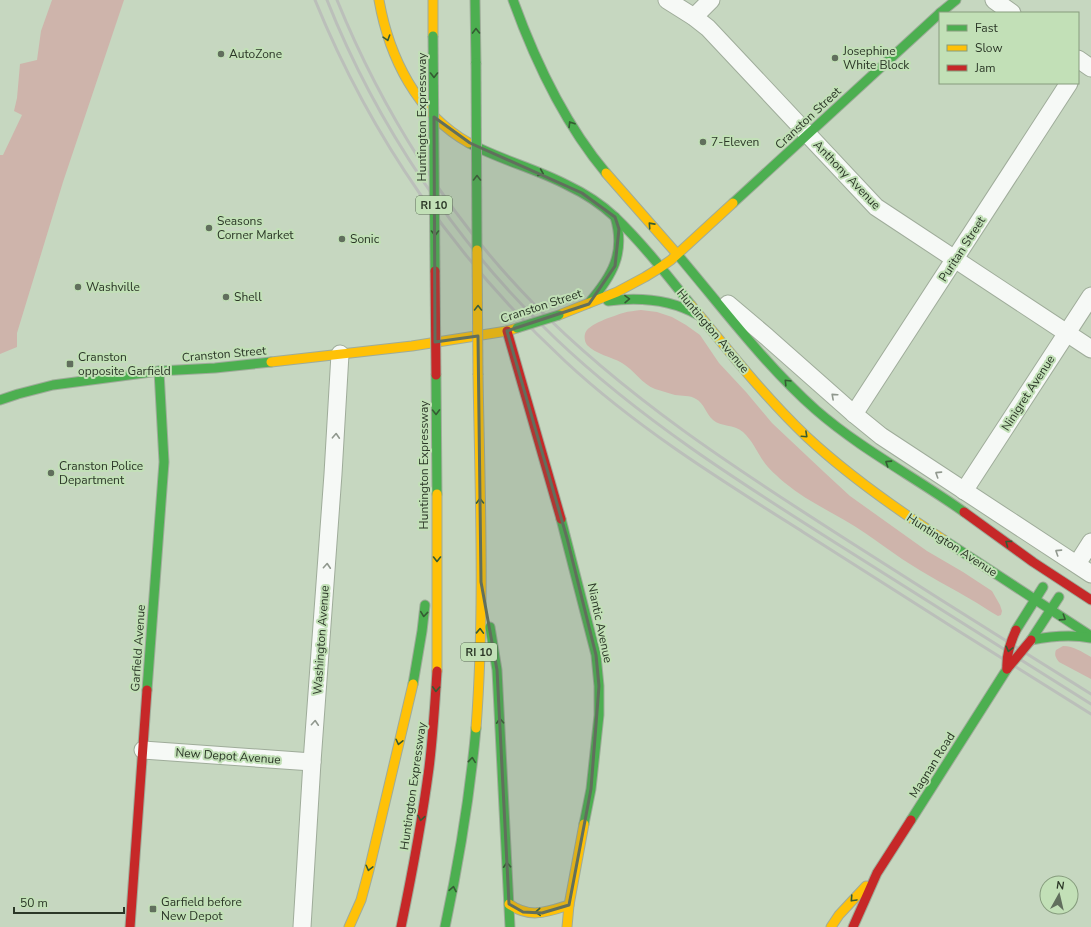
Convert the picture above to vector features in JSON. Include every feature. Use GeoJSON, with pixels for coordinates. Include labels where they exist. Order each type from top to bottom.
{"type":"FeatureCollection","features":[{"type":"Feature","properties":{"kind":"main road","name":"Huntington Avenue"},"geometry":{"type":"LineString","coordinates":[[379,0],[385,31],[395,58],[414,91],[431,114],[439,122],[459,137],[481,149],[548,176],[601,205],[615,217],[661,268],[760,388],[811,440],[843,468],[892,506],[1091,637]]}},
{"type":"Feature","properties":{"kind":"main road","name":"Huntington Expressway"},"geometry":{"type":"LineString","coordinates":[[402,927],[429,768],[437,664],[433,0]]}},
{"type":"Feature","properties":{"kind":"main road","name":"RI 10"},"geometry":{"type":"LineString","coordinates":[[445,927],[453,892],[462,839],[475,734],[479,676],[481,582],[478,375],[476,0]]}},
{"type":"Feature","properties":{"kind":"main road","name":"Huntington Avenue"},"geometry":{"type":"LineString","coordinates":[[514,0],[526,36],[539,64],[567,118],[582,141],[604,172],[677,254],[775,369],[814,408],[857,442],[969,516],[1051,574],[1091,600]]}},
{"type":"Feature","properties":{"kind":"main road","name":"Cranston Street"},"geometry":{"type":"LineString","coordinates":[[941,12],[956,0]]}},
{"type":"Feature","properties":{"kind":"main road","name":"Cranston Street"},"geometry":{"type":"LineString","coordinates":[[0,400],[18,394],[53,386],[159,371],[215,368],[412,346],[507,331],[589,304],[628,287],[661,268],[939,14]]}},
{"type":"Feature","properties":{"kind":"main road"},"geometry":{"type":"LineString","coordinates":[[589,304],[606,282],[616,261],[619,250],[620,234],[615,217]]}},
{"type":"Feature","properties":{"kind":"main road"},"geometry":{"type":"LineString","coordinates":[[589,304],[627,299],[661,301],[681,307],[701,317]]}},
{"type":"Feature","properties":{"kind":"main road","name":"Niantic Avenue"},"geometry":{"type":"LineString","coordinates":[[507,331],[567,538],[596,655],[599,678],[599,715],[591,789],[569,905],[567,927]]}},
{"type":"Feature","properties":{"kind":"main road","name":"Garfield Avenue"},"geometry":{"type":"LineString","coordinates":[[130,927],[164,462],[159,371]]}},
{"type":"Feature","properties":{"kind":"main road"},"geometry":{"type":"LineString","coordinates":[[428,565],[436,450]]}},
{"type":"Feature","properties":{"kind":"main road","name":"Magnan Road"},"geometry":{"type":"LineString","coordinates":[[1007,669],[1007,653],[1009,645],[1016,630],[1051,574]]}},
{"type":"Feature","properties":{"kind":"main road"},"geometry":{"type":"LineString","coordinates":[[481,582],[497,670],[510,927]]}},
{"type":"Feature","properties":{"kind":"main road","name":"Magnan Road"},"geometry":{"type":"LineString","coordinates":[[853,927],[878,873],[1007,669],[1031,640],[1067,584]]}},
{"type":"Feature","properties":{"kind":"main road"},"geometry":{"type":"LineString","coordinates":[[349,927],[354,918],[364,889],[405,716],[419,654],[425,596]]}},
{"type":"Feature","properties":{"kind":"main road"},"geometry":{"type":"LineString","coordinates":[[1031,640],[1060,635],[1091,637]]}},
{"type":"Feature","properties":{"kind":"main road","name":"Magnan Road"},"geometry":{"type":"LineString","coordinates":[[831,927],[839,915],[878,873]]}},
{"type":"Feature","properties":{"kind":"main road"},"geometry":{"type":"LineString","coordinates":[[509,904],[523,912],[536,913],[542,913],[569,905]]}},
{"type":"Feature","properties":{"kind":"street","name":"Anthony Avenue"},"geometry":{"type":"LineString","coordinates":[[667,0],[708,28],[876,207],[1091,349]]}},
{"type":"Feature","properties":{"kind":"street"},"geometry":{"type":"LineString","coordinates":[[694,17],[711,0]]}},
{"type":"Feature","properties":{"kind":"street"},"geometry":{"type":"LineString","coordinates":[[994,0],[1011,12]]}},
{"type":"Feature","properties":{"kind":"street","name":"Puritan Street"},"geometry":{"type":"LineString","coordinates":[[854,414],[1068,84]]}},
{"type":"Feature","properties":{"kind":"street","name":"Huntington Avenue"},"geometry":{"type":"LineString","coordinates":[[703,284],[755,326],[854,414],[892,444],[1091,574]]}},
{"type":"Feature","properties":{"kind":"street","name":"Ninigret Avenue"},"geometry":{"type":"LineString","coordinates":[[964,491],[1091,296]]}},
{"type":"Feature","properties":{"kind":"street","name":"Washington Avenue"},"geometry":{"type":"LineString","coordinates":[[302,927],[312,762],[334,474],[340,354]]}},
{"type":"Feature","properties":{"kind":"street"},"geometry":{"type":"LineString","coordinates":[[1077,564],[1091,542]]}},
{"type":"Feature","properties":{"kind":"street","name":"New Depot Avenue"},"geometry":{"type":"LineString","coordinates":[[143,750],[312,762]]}},
{"type":"Feature","properties":{"kind":"highlighted area"},"geometry":{"type":"Polygon","coordinates":[[[434,117],[470,143],[582,193],[615,217],[619,229],[615,266],[589,304],[507,331],[567,538],[596,655],[599,686],[591,789],[569,905],[542,913],[523,912],[509,904],[497,670],[481,582],[478,336],[435,342],[434,117]]]}},
{"type":"Feature","properties":{"kind":"shaded area"},"geometry":{"type":"Polygon","coordinates":[[[52,0],[124,0],[63,182],[17,333],[17,347],[0,354],[0,155],[3,155],[22,115],[14,111],[17,98],[20,64],[37,60],[41,31],[52,0]]]}},
{"type":"Feature","properties":{"kind":"shaded area"},"geometry":{"type":"Polygon","coordinates":[[[641,310],[657,312],[672,317],[700,335],[719,363],[772,423],[824,472],[850,496],[927,551],[992,591],[1000,605],[1002,611],[1001,615],[998,616],[968,597],[920,571],[870,536],[794,490],[782,481],[768,467],[743,432],[739,429],[720,424],[713,420],[701,403],[696,399],[689,396],[675,395],[650,387],[622,363],[594,351],[587,345],[585,334],[591,327],[601,321],[619,314],[641,310]]]}},
{"type":"Feature","properties":{"kind":"shaded area"},"geometry":{"type":"Polygon","coordinates":[[[1063,646],[1074,648],[1091,657],[1091,679],[1059,662],[1055,652],[1063,646]]]}},
{"type":"Feature","properties":{"kind":"railway"},"geometry":{"type":"LineString","coordinates":[[315,0],[337,51],[363,101],[390,149],[421,195],[453,239],[489,282],[526,323],[566,362],[621,409],[711,473],[1091,714]]}},
{"type":"Feature","properties":{"kind":"railway"},"geometry":{"type":"LineString","coordinates":[[327,0],[347,46],[370,92],[395,137],[423,181],[485,264],[519,302],[555,338],[621,396],[691,448],[802,521],[1091,704]]}},
{"type":"Feature","properties":{"kind":"railway"},"geometry":{"type":"LineString","coordinates":[[337,0],[375,82],[420,161],[446,199],[502,270],[568,337],[605,370],[644,401],[723,459],[877,559],[1091,694]]}},
{"type":"Feature","properties":{"kind":"traffic: fast"},"geometry":{"type":"LineString","coordinates":[[475,0],[476,63]]}},
{"type":"Feature","properties":{"kind":"traffic: fast"},"geometry":{"type":"LineString","coordinates":[[513,0],[531,46],[552,91],[577,133],[606,173]]}},
{"type":"Feature","properties":{"kind":"traffic: fast"},"geometry":{"type":"LineString","coordinates":[[941,12],[956,0]]}},
{"type":"Feature","properties":{"kind":"traffic: fast"},"geometry":{"type":"LineString","coordinates":[[733,203],[939,14]]}},
{"type":"Feature","properties":{"kind":"traffic: fast"},"geometry":{"type":"LineString","coordinates":[[433,36],[435,271]]}},
{"type":"Feature","properties":{"kind":"traffic: fast"},"geometry":{"type":"LineString","coordinates":[[476,63],[477,250]]}},
{"type":"Feature","properties":{"kind":"traffic: fast"},"geometry":{"type":"LineString","coordinates":[[469,143],[555,179],[598,203],[610,212],[635,238],[691,305]]}},
{"type":"Feature","properties":{"kind":"traffic: fast"},"geometry":{"type":"LineString","coordinates":[[589,303],[604,283],[615,263],[619,242],[615,217]]}},
{"type":"Feature","properties":{"kind":"traffic: fast"},"geometry":{"type":"LineString","coordinates":[[677,254],[761,354],[816,410],[870,451],[964,512]]}},
{"type":"Feature","properties":{"kind":"traffic: fast"},"geometry":{"type":"LineString","coordinates":[[608,301],[632,299],[654,300],[666,302],[698,315]]}},
{"type":"Feature","properties":{"kind":"traffic: fast"},"geometry":{"type":"LineString","coordinates":[[517,328],[559,315]]}},
{"type":"Feature","properties":{"kind":"traffic: fast"},"geometry":{"type":"LineString","coordinates":[[0,400],[53,385],[159,371],[215,368],[271,362]]}},
{"type":"Feature","properties":{"kind":"traffic: fast"},"geometry":{"type":"LineString","coordinates":[[147,690],[164,462],[159,371]]}},
{"type":"Feature","properties":{"kind":"traffic: fast"},"geometry":{"type":"LineString","coordinates":[[436,375],[437,494]]}},
{"type":"Feature","properties":{"kind":"traffic: fast"},"geometry":{"type":"LineString","coordinates":[[561,519],[596,655],[599,686],[599,715],[591,789],[584,824]]}},
{"type":"Feature","properties":{"kind":"traffic: fast"},"geometry":{"type":"LineString","coordinates":[[944,540],[1091,636]]}},
{"type":"Feature","properties":{"kind":"traffic: fast"},"geometry":{"type":"LineString","coordinates":[[1016,630],[1043,587]]}},
{"type":"Feature","properties":{"kind":"traffic: fast"},"geometry":{"type":"LineString","coordinates":[[1031,640],[1059,597]]}},
{"type":"Feature","properties":{"kind":"traffic: fast"},"geometry":{"type":"LineString","coordinates":[[413,684],[425,605]]}},
{"type":"Feature","properties":{"kind":"traffic: fast"},"geometry":{"type":"LineString","coordinates":[[490,627],[497,670],[510,927]]}},
{"type":"Feature","properties":{"kind":"traffic: fast"},"geometry":{"type":"LineString","coordinates":[[1031,640],[1061,636],[1091,638]]}},
{"type":"Feature","properties":{"kind":"traffic: fast"},"geometry":{"type":"LineString","coordinates":[[911,820],[1007,669]]}},
{"type":"Feature","properties":{"kind":"traffic: fast"},"geometry":{"type":"LineString","coordinates":[[445,927],[464,828],[476,728]]}},
{"type":"Feature","properties":{"kind":"traffic: slow"},"geometry":{"type":"LineString","coordinates":[[379,0],[390,42],[398,63],[408,82],[420,100],[434,116],[451,131],[469,143]]}},
{"type":"Feature","properties":{"kind":"traffic: slow"},"geometry":{"type":"LineString","coordinates":[[433,0],[433,36]]}},
{"type":"Feature","properties":{"kind":"traffic: slow"},"geometry":{"type":"LineString","coordinates":[[606,173],[677,254]]}},
{"type":"Feature","properties":{"kind":"traffic: slow"},"geometry":{"type":"LineString","coordinates":[[559,315],[617,292],[658,269],[671,260],[733,203]]}},
{"type":"Feature","properties":{"kind":"traffic: slow"},"geometry":{"type":"LineString","coordinates":[[477,250],[478,375]]}},
{"type":"Feature","properties":{"kind":"traffic: slow"},"geometry":{"type":"LineString","coordinates":[[691,305],[761,389],[807,437],[873,492],[944,540]]}},
{"type":"Feature","properties":{"kind":"traffic: slow"},"geometry":{"type":"LineString","coordinates":[[271,362],[412,346],[507,331],[517,328]]}},
{"type":"Feature","properties":{"kind":"traffic: slow"},"geometry":{"type":"LineString","coordinates":[[476,728],[479,684],[481,596],[478,375]]}},
{"type":"Feature","properties":{"kind":"traffic: slow"},"geometry":{"type":"LineString","coordinates":[[437,494],[437,671]]}},
{"type":"Feature","properties":{"kind":"traffic: slow"},"geometry":{"type":"LineString","coordinates":[[349,927],[361,900],[369,870],[413,684]]}},
{"type":"Feature","properties":{"kind":"traffic: slow"},"geometry":{"type":"LineString","coordinates":[[567,927],[569,905],[584,824]]}},
{"type":"Feature","properties":{"kind":"traffic: slow"},"geometry":{"type":"LineString","coordinates":[[831,927],[839,915],[866,886]]}},
{"type":"Feature","properties":{"kind":"traffic: slow"},"geometry":{"type":"LineString","coordinates":[[509,904],[517,909],[531,913],[546,912],[569,905]]}},
{"type":"Feature","properties":{"kind":"traffic: jam"},"geometry":{"type":"LineString","coordinates":[[435,271],[436,375]]}},
{"type":"Feature","properties":{"kind":"traffic: jam"},"geometry":{"type":"LineString","coordinates":[[507,331],[561,519]]}},
{"type":"Feature","properties":{"kind":"traffic: jam"},"geometry":{"type":"LineString","coordinates":[[964,512],[1033,562],[1091,600]]}},
{"type":"Feature","properties":{"kind":"traffic: jam"},"geometry":{"type":"LineString","coordinates":[[1007,669],[1009,649],[1016,630]]}},
{"type":"Feature","properties":{"kind":"traffic: jam"},"geometry":{"type":"LineString","coordinates":[[1007,669],[1031,640]]}},
{"type":"Feature","properties":{"kind":"traffic: jam"},"geometry":{"type":"LineString","coordinates":[[401,927],[429,768],[437,671]]}},
{"type":"Feature","properties":{"kind":"traffic: jam"},"geometry":{"type":"LineString","coordinates":[[130,927],[147,690]]}},
{"type":"Feature","properties":{"kind":"traffic: jam"},"geometry":{"type":"LineString","coordinates":[[853,927],[877,873],[911,820]]}},
{"type":"Feature","properties":{"kind":"place","name":"AutoZone"},"geometry":{"type":"Point","coordinates":[221,54]}},
{"type":"Feature","properties":{"kind":"place","name":"Josephine White Block"},"geometry":{"type":"Point","coordinates":[835,58]}},
{"type":"Feature","properties":{"kind":"place","name":"7-Eleven"},"geometry":{"type":"Point","coordinates":[703,142]}},
{"type":"Feature","properties":{"kind":"place","name":"Seasons Corner Market"},"geometry":{"type":"Point","coordinates":[209,228]}},
{"type":"Feature","properties":{"kind":"place","name":"Sonic"},"geometry":{"type":"Point","coordinates":[342,239]}},
{"type":"Feature","properties":{"kind":"place","name":"Washville"},"geometry":{"type":"Point","coordinates":[78,287]}},
{"type":"Feature","properties":{"kind":"place","name":"Shell"},"geometry":{"type":"Point","coordinates":[226,297]}},
{"type":"Feature","properties":{"kind":"place","name":"Cranston opposite Garfield"},"geometry":{"type":"Point","coordinates":[70,364]}},
{"type":"Feature","properties":{"kind":"place","name":"Cranston Police Department"},"geometry":{"type":"Point","coordinates":[51,473]}},
{"type":"Feature","properties":{"kind":"place","name":"Garfield before New Depot"},"geometry":{"type":"Point","coordinates":[153,909]}}]}
